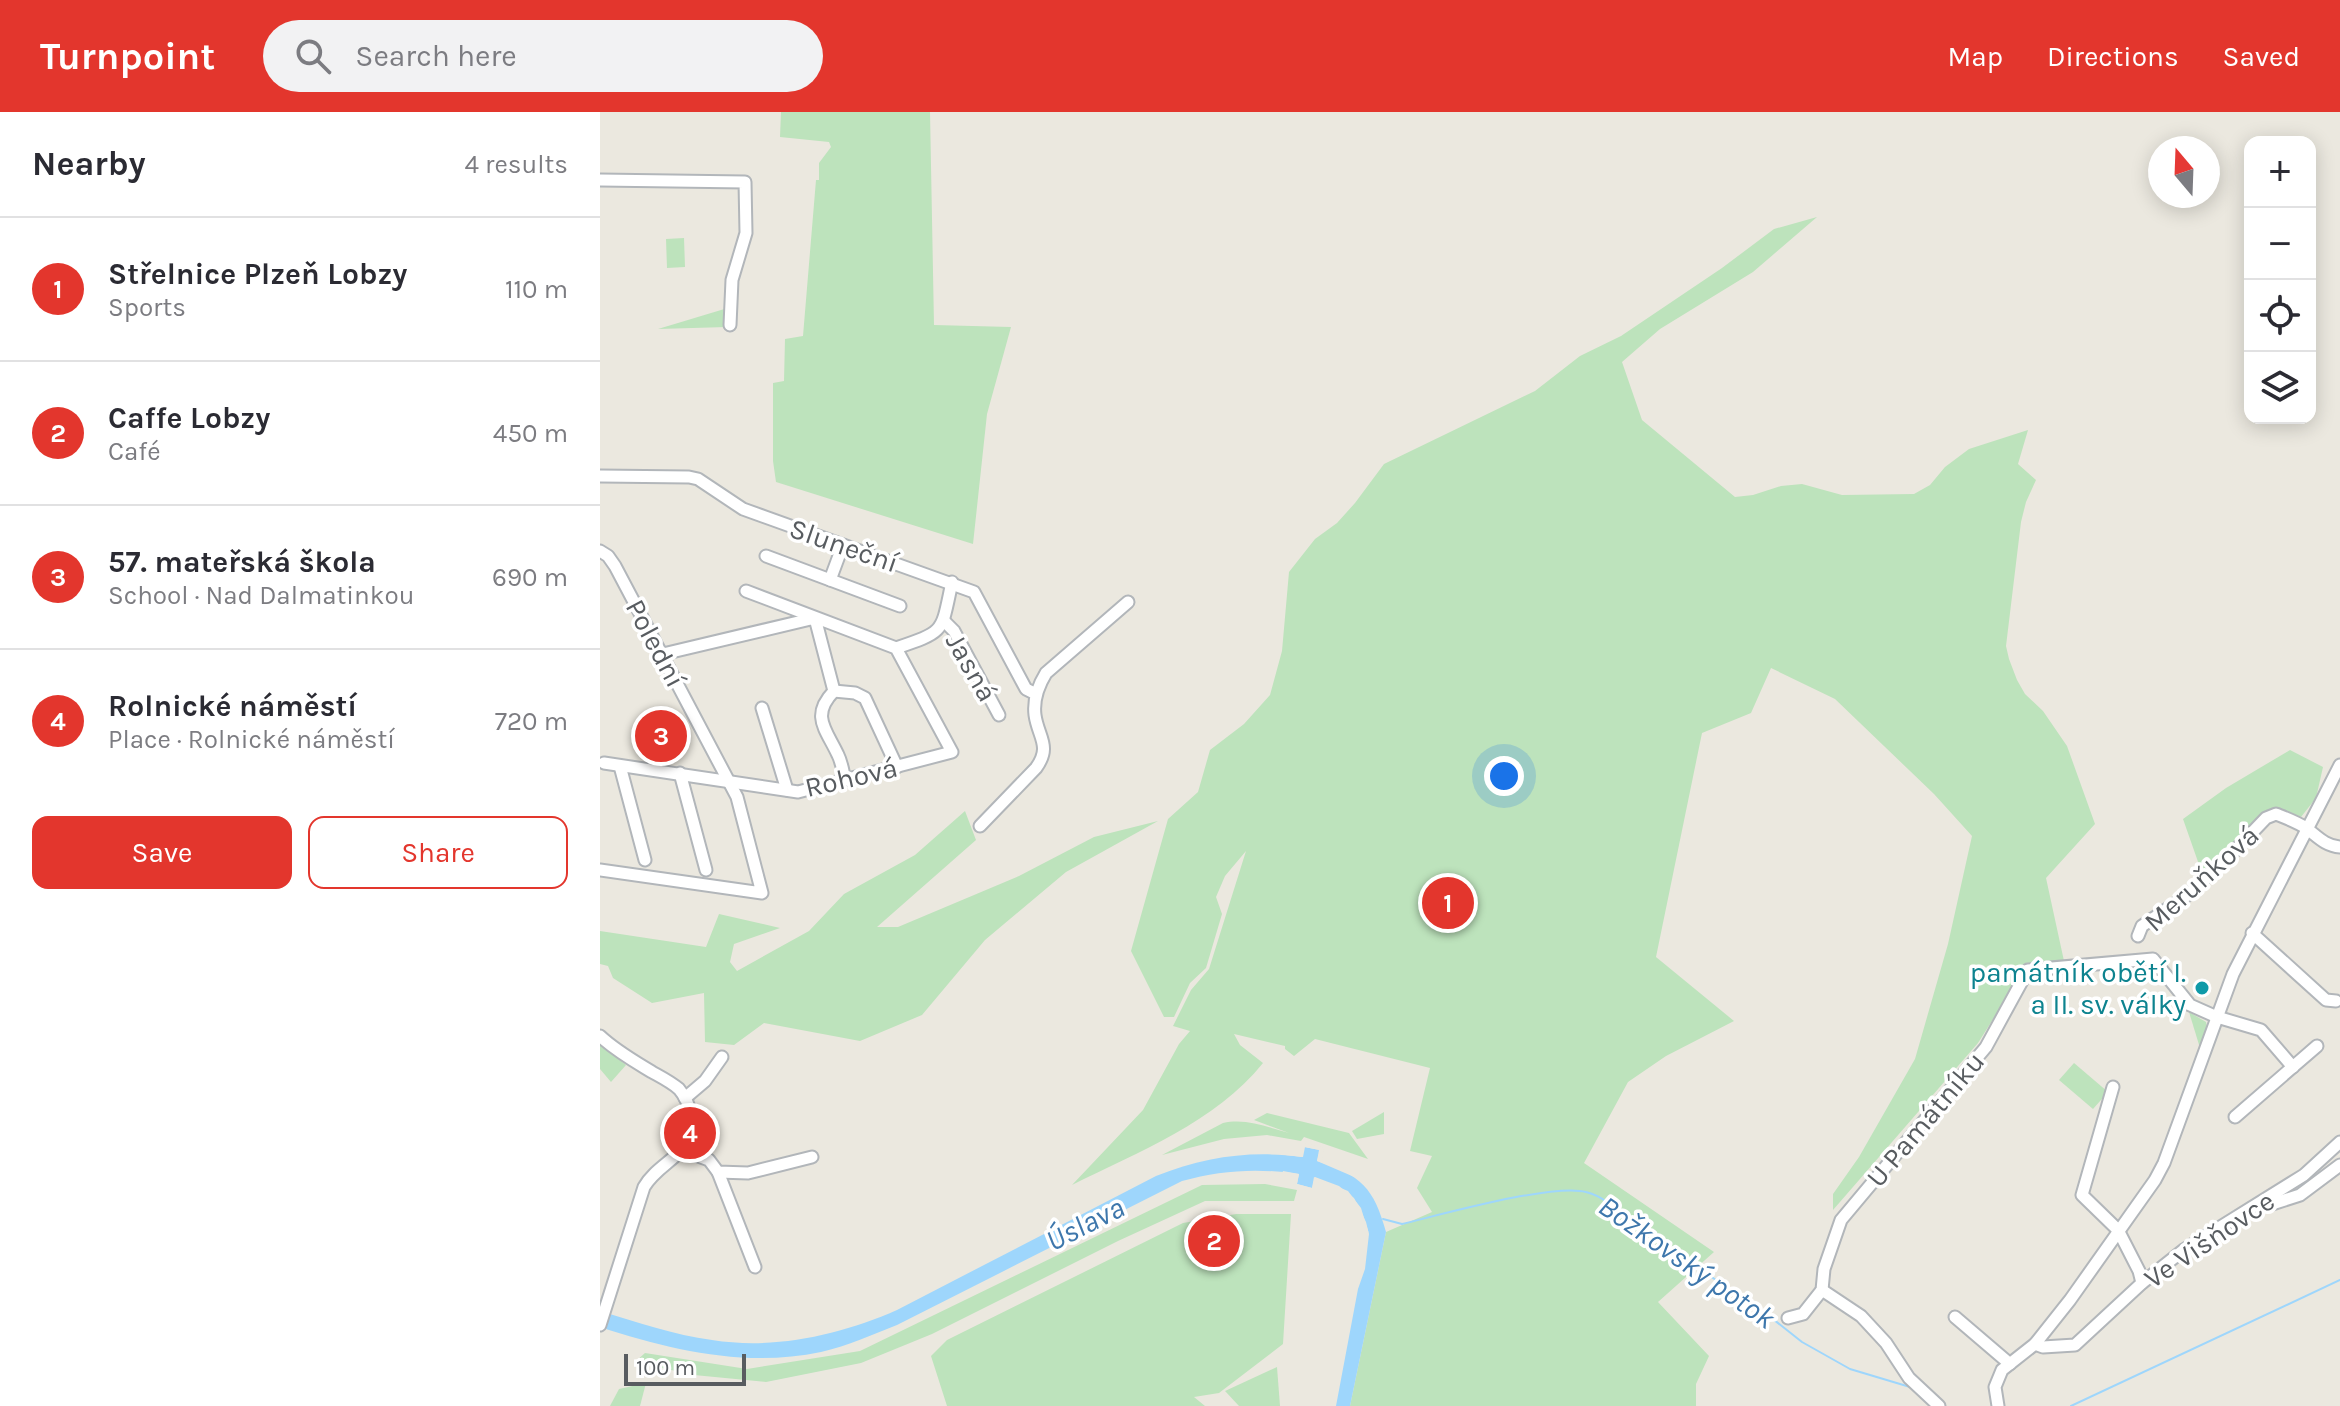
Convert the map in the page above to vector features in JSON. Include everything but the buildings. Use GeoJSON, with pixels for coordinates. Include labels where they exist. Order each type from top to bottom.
{"type":"FeatureCollection","features":[{"type":"Feature","properties":{"kind":"street"},"geometry":{"type":"LineString","coordinates":[[600,180],[745,182],[746,233],[732,280],[730,325]]}},
{"type":"Feature","properties":{"kind":"street","name":"Sluneční"},"geometry":{"type":"LineString","coordinates":[[600,476],[689,477],[743,509],[974,592],[1026,689],[1036,694]]}},
{"type":"Feature","properties":{"kind":"street"},"geometry":{"type":"LineString","coordinates":[[830,580],[843,545]]}},
{"type":"Feature","properties":{"kind":"street","name":"Polední"},"geometry":{"type":"LineString","coordinates":[[600,551],[615,566],[730,782],[743,817],[762,893],[600,870]]}},
{"type":"Feature","properties":{"kind":"street"},"geometry":{"type":"LineString","coordinates":[[766,556],[900,606]]}},
{"type":"Feature","properties":{"kind":"street"},"geometry":{"type":"LineString","coordinates":[[746,591],[896,648],[932,636],[944,621],[952,582]]}},
{"type":"Feature","properties":{"kind":"street"},"geometry":{"type":"LineString","coordinates":[[980,826],[1043,758],[1045,747],[1035,715],[1036,694],[1046,673],[1128,602]]}},
{"type":"Feature","properties":{"kind":"street"},"geometry":{"type":"LineString","coordinates":[[663,654],[815,618]]}},
{"type":"Feature","properties":{"kind":"street"},"geometry":{"type":"LineString","coordinates":[[815,618],[834,691],[821,711],[821,720],[840,758],[845,780]]}},
{"type":"Feature","properties":{"kind":"street","name":"Jasná"},"geometry":{"type":"LineString","coordinates":[[944,621],[954,631],[999,715]]}},
{"type":"Feature","properties":{"kind":"street","name":"Rohová"},"geometry":{"type":"LineString","coordinates":[[762,708],[787,790],[798,792],[952,752],[896,648]]}},
{"type":"Feature","properties":{"kind":"street"},"geometry":{"type":"LineString","coordinates":[[834,691],[855,693],[865,698],[897,767]]}},
{"type":"Feature","properties":{"kind":"street"},"geometry":{"type":"LineString","coordinates":[[604,763],[787,790]]}},
{"type":"Feature","properties":{"kind":"street"},"geometry":{"type":"LineString","coordinates":[[1998,1406],[1995,1395],[1997,1379],[2035,1344],[2070,1300],[2155,1180],[2252,933],[2340,765]]}},
{"type":"Feature","properties":{"kind":"street"},"geometry":{"type":"LineString","coordinates":[[620,766],[645,860]]}},
{"type":"Feature","properties":{"kind":"street"},"geometry":{"type":"LineString","coordinates":[[680,773],[706,870]]}},
{"type":"Feature","properties":{"kind":"street","name":"Meruňková"},"geometry":{"type":"LineString","coordinates":[[2138,936],[2142,926],[2204,880],[2266,818],[2276,814],[2307,829],[2333,847],[2340,847]]}},
{"type":"Feature","properties":{"kind":"street"},"geometry":{"type":"LineString","coordinates":[[2252,933],[2326,1000],[2336,1001]]}},
{"type":"Feature","properties":{"kind":"street","name":"U Památníku"},"geometry":{"type":"LineString","coordinates":[[1822,1290],[1824,1269],[1841,1220],[1986,1047],[2028,970],[2153,959],[2190,1005],[2217,1017]]}},
{"type":"Feature","properties":{"kind":"street"},"geometry":{"type":"LineString","coordinates":[[2217,1017],[2261,1030],[2293,1067]]}},
{"type":"Feature","properties":{"kind":"street"},"geometry":{"type":"LineString","coordinates":[[600,1036],[626,1057],[673,1085],[685,1098],[692,1122],[692,1133],[682,1150],[655,1172],[644,1187],[600,1325]]}},
{"type":"Feature","properties":{"kind":"street"},"geometry":{"type":"LineString","coordinates":[[2235,1117],[2317,1046]]}},
{"type":"Feature","properties":{"kind":"street"},"geometry":{"type":"LineString","coordinates":[[685,1098],[705,1081],[722,1057]]}},
{"type":"Feature","properties":{"kind":"street"},"geometry":{"type":"LineString","coordinates":[[2113,1087],[2082,1195],[2118,1230],[2142,1283]]}},
{"type":"Feature","properties":{"kind":"street","name":"Ve Višňovce"},"geometry":{"type":"LineString","coordinates":[[2035,1344],[2043,1347],[2075,1345],[2142,1283],[2193,1243],[2304,1175],[2340,1142]]}},
{"type":"Feature","properties":{"kind":"street"},"geometry":{"type":"LineString","coordinates":[[682,1150],[709,1160],[718,1172],[755,1267]]}},
{"type":"Feature","properties":{"kind":"street"},"geometry":{"type":"LineString","coordinates":[[718,1172],[748,1173],[812,1157]]}},
{"type":"Feature","properties":{"kind":"street"},"geometry":{"type":"LineString","coordinates":[[2264,1202],[2269,1205],[2300,1195],[2340,1165]]}},
{"type":"Feature","properties":{"kind":"street"},"geometry":{"type":"LineString","coordinates":[[1788,1318],[1803,1314],[1822,1290],[1861,1316],[1886,1343],[1909,1378],[1939,1406]]}},
{"type":"Feature","properties":{"kind":"street"},"geometry":{"type":"LineString","coordinates":[[1955,1317],[2010,1364]]}},
{"type":"Feature","properties":{"kind":"green space"},"geometry":{"type":"Polygon","coordinates":[[[781,112],[930,112],[934,325],[1011,327],[987,414],[973,544],[776,482],[773,383],[784,381],[785,339],[803,336],[816,180],[819,180],[819,163],[831,147],[829,142],[780,137],[781,112]]]}},
{"type":"Feature","properties":{"kind":"green space"},"geometry":{"type":"Polygon","coordinates":[[[1817,217],[1753,272],[1660,329],[1622,362],[1642,420],[1735,497],[1802,484],[1842,495],[1914,494],[1930,485],[1945,467],[1969,449],[2028,430],[2018,464],[2036,480],[2021,522],[2006,646],[2025,694],[2043,711],[2067,746],[2095,824],[2046,878],[2064,961],[2026,967],[1978,1043],[1833,1210],[1833,1194],[1859,1157],[1915,1059],[1948,944],[1972,836],[1934,794],[1835,699],[1771,668],[1751,713],[1702,733],[1656,957],[1734,1021],[1666,1056],[1628,1082],[1584,1163],[1714,1252],[1658,1302],[1709,1356],[1696,1384],[1696,1406],[1350,1406],[1386,1232],[1432,1212],[1417,1188],[1432,1156],[1410,1151],[1430,1068],[1315,1039],[1294,1056],[1285,1046],[1234,1034],[1240,1045],[1263,1063],[1244,1084],[1175,1134],[1072,1185],[1143,1110],[1179,1044],[1190,1031],[1173,1026],[1191,990],[1209,969],[1246,851],[1225,876],[1216,897],[1222,914],[1206,968],[1190,983],[1174,1017],[1164,1017],[1131,951],[1168,819],[1198,792],[1210,750],[1244,724],[1270,695],[1282,651],[1289,572],[1315,539],[1337,523],[1355,503],[1384,464],[1535,391],[1580,356],[1621,336],[1774,229],[1817,217]]]}},
{"type":"Feature","properties":{"kind":"green space"},"geometry":{"type":"Polygon","coordinates":[[[684,238],[685,267],[667,268],[666,239],[684,238]]]}},
{"type":"Feature","properties":{"kind":"green space"},"geometry":{"type":"Polygon","coordinates":[[[731,307],[727,327],[658,329],[731,307]]]}},
{"type":"Feature","properties":{"kind":"green space"},"geometry":{"type":"Polygon","coordinates":[[[2290,750],[2323,767],[2316,798],[2301,817],[2284,810],[2274,810],[2203,876],[2183,819],[2226,788],[2290,750]]]}},
{"type":"Feature","properties":{"kind":"green space"},"geometry":{"type":"Polygon","coordinates":[[[965,811],[976,840],[877,927],[898,927],[1019,876],[1094,837],[1158,821],[1066,872],[985,940],[922,1015],[860,1041],[764,1023],[734,1045],[705,1042],[704,993],[652,1003],[613,978],[608,966],[600,964],[600,931],[706,947],[719,914],[780,928],[734,944],[730,962],[737,971],[809,931],[844,894],[915,855],[965,811]]]}},
{"type":"Feature","properties":{"kind":"green space"},"geometry":{"type":"Polygon","coordinates":[[[2189,1012],[2206,1022],[2200,1048],[2189,1012]]]}},
{"type":"Feature","properties":{"kind":"green space"},"geometry":{"type":"Polygon","coordinates":[[[600,1044],[626,1065],[611,1082],[600,1069],[600,1044]]]}},
{"type":"Feature","properties":{"kind":"green space"},"geometry":{"type":"Polygon","coordinates":[[[2074,1063],[2108,1092],[2093,1109],[2059,1080],[2074,1063]]]}},
{"type":"Feature","properties":{"kind":"green space"},"geometry":{"type":"Polygon","coordinates":[[[1384,1112],[1384,1134],[1357,1139],[1352,1131],[1384,1112]]]}},
{"type":"Feature","properties":{"kind":"green space"},"geometry":{"type":"Polygon","coordinates":[[[1267,1113],[1349,1133],[1368,1159],[1304,1137],[1301,1141],[1267,1135],[1224,1139],[1162,1155],[1223,1123],[1248,1122],[1289,1133],[1254,1120],[1267,1113]]]}},
{"type":"Feature","properties":{"kind":"green space"},"geometry":{"type":"Polygon","coordinates":[[[1265,1184],[1297,1190],[1294,1201],[1205,1201],[932,1334],[861,1363],[766,1382],[694,1375],[635,1362],[645,1353],[747,1369],[860,1351],[1202,1185],[1265,1184]]]}},
{"type":"Feature","properties":{"kind":"green space"},"geometry":{"type":"Polygon","coordinates":[[[1236,1214],[1291,1214],[1283,1344],[1219,1393],[1194,1397],[1205,1406],[947,1406],[931,1356],[947,1340],[1183,1223],[1236,1214]]]}},
{"type":"Feature","properties":{"kind":"green space"},"geometry":{"type":"Polygon","coordinates":[[[1277,1367],[1280,1406],[1239,1406],[1225,1391],[1277,1367]]]}},
{"type":"Feature","properties":{"kind":"green space"},"geometry":{"type":"Polygon","coordinates":[[[646,1383],[640,1406],[610,1406],[619,1389],[646,1383]]]}},
{"type":"Feature","properties":{"kind":"water","name":"Úslava"},"geometry":{"type":"Polygon","coordinates":[[[1304,1147],[1320,1150],[1317,1161],[1345,1172],[1364,1185],[1376,1204],[1386,1232],[1350,1406],[1336,1406],[1358,1289],[1365,1269],[1369,1234],[1366,1222],[1354,1198],[1339,1186],[1315,1177],[1312,1188],[1297,1184],[1299,1174],[1284,1172],[1225,1172],[1182,1181],[897,1325],[821,1352],[765,1358],[709,1354],[654,1343],[600,1327],[600,1311],[684,1335],[736,1343],[783,1341],[830,1333],[897,1310],[1156,1176],[1192,1164],[1228,1157],[1264,1154],[1302,1157],[1304,1147]]]}},
{"type":"Feature","properties":{"kind":"pier"},"geometry":{"type":"Polygon","coordinates":[[[1304,1143],[1322,1147],[1322,1159],[1362,1176],[1374,1190],[1387,1219],[1359,1179],[1317,1161],[1319,1150],[1305,1147],[1303,1157],[1285,1155],[1286,1151],[1299,1153],[1304,1143]]]}},
{"type":"Feature","properties":{"kind":"pier"},"geometry":{"type":"Polygon","coordinates":[[[1283,1171],[1299,1174],[1297,1184],[1312,1188],[1314,1177],[1348,1191],[1361,1208],[1369,1234],[1345,1195],[1317,1182],[1313,1192],[1296,1188],[1293,1185],[1294,1177],[1282,1175],[1283,1171]]]}},
{"type":"Feature","properties":{"kind":"waterway","name":"Božkovský potok"},"geometry":{"type":"LineString","coordinates":[[1383,1219],[1402,1224],[1523,1196],[1570,1190],[1586,1192],[1598,1196],[1626,1220],[1764,1312],[1802,1342],[1850,1369],[1910,1387]]}},
{"type":"Feature","properties":{"kind":"waterway","name":"Božkovský potok"},"geometry":{"type":"LineString","coordinates":[[2071,1406],[2340,1280]]}},
{"type":"Feature","properties":{"kind":"place","name":"57. mateřská škola"},"geometry":{"type":"Point","coordinates":[661,736]}},
{"type":"Feature","properties":{"kind":"place","name":"Střelnice Plzeň Lobzy"},"geometry":{"type":"Point","coordinates":[1448,903]}},
{"type":"Feature","properties":{"kind":"place","name":"památník obětí I. a II. sv. války"},"geometry":{"type":"Point","coordinates":[2202,988]}},
{"type":"Feature","properties":{"kind":"place","name":"Rolnické náměstí"},"geometry":{"type":"Point","coordinates":[690,1133]}},
{"type":"Feature","properties":{"kind":"place","name":"Caffe Lobzy"},"geometry":{"type":"Point","coordinates":[1214,1241]}}]}
